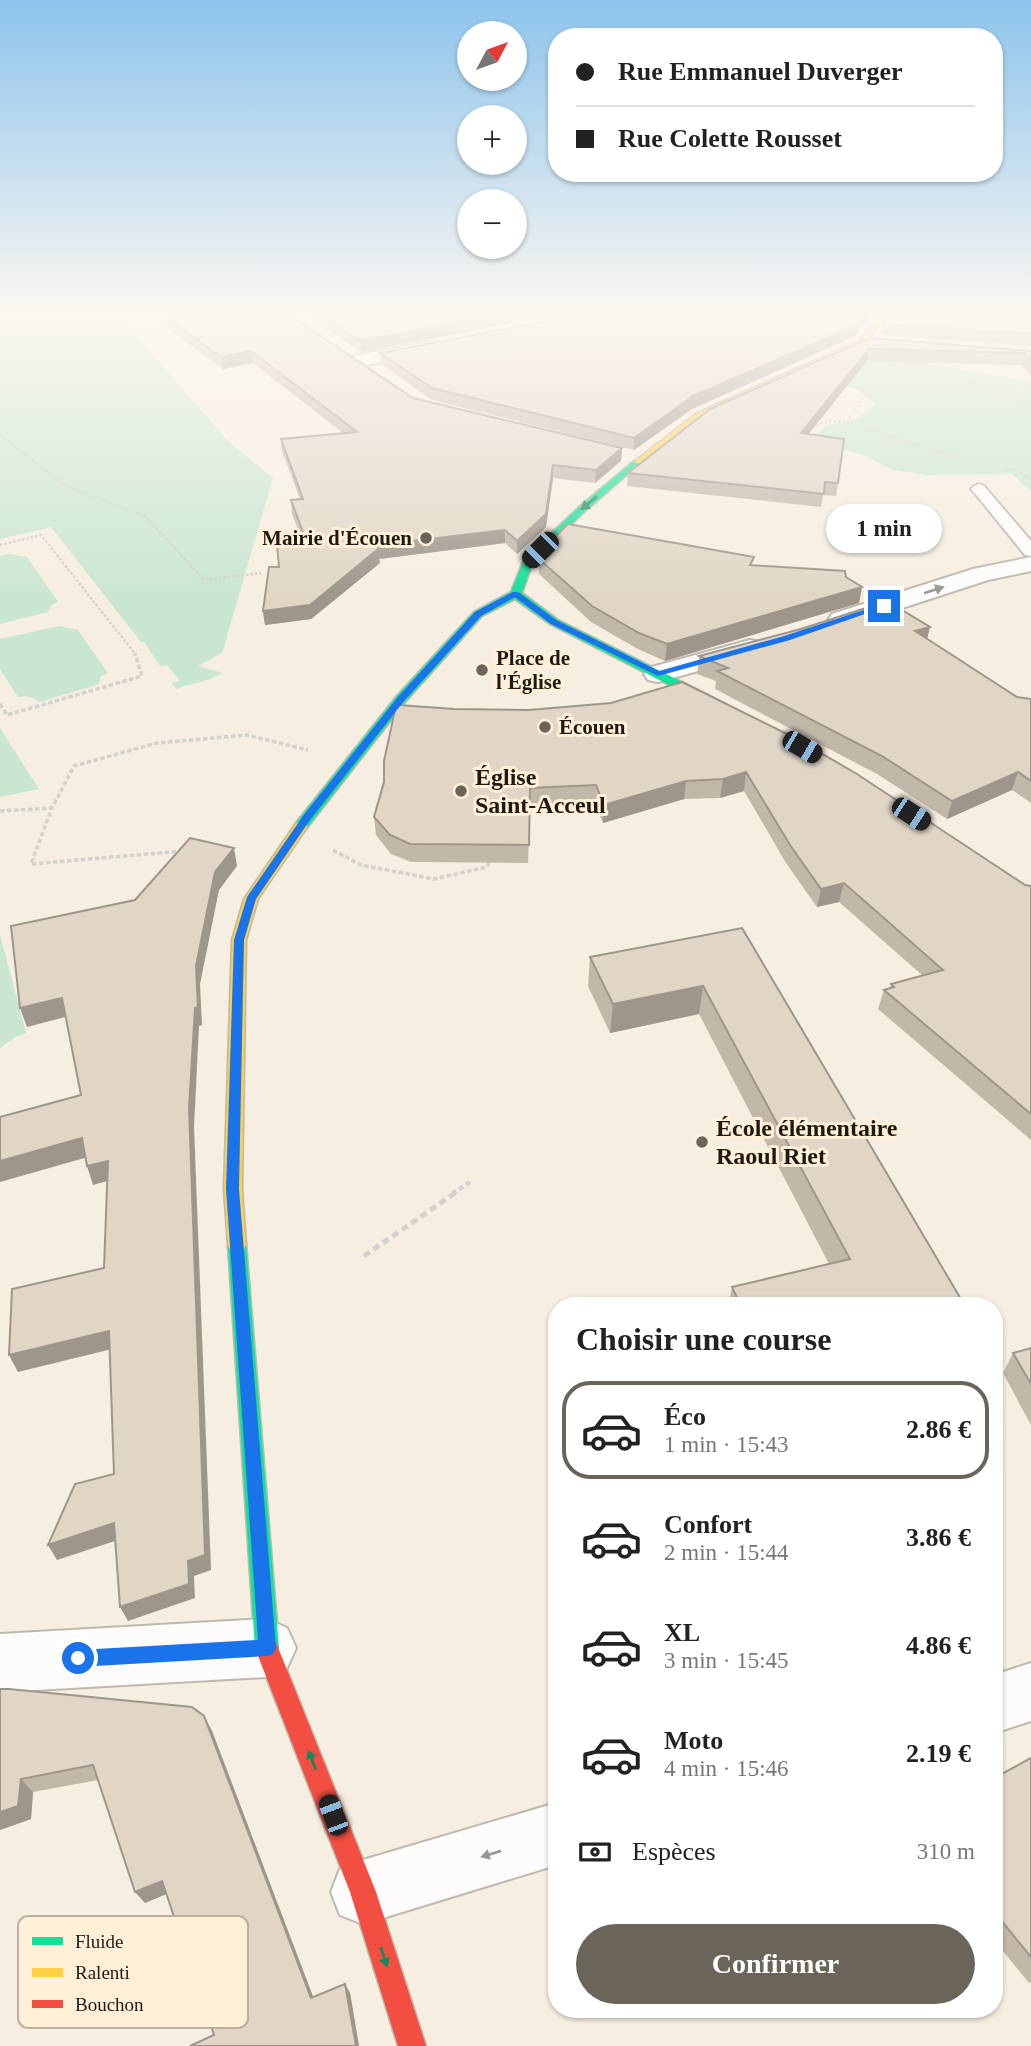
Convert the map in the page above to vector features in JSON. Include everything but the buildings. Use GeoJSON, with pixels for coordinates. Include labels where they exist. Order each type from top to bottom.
{"type":"FeatureCollection","features":[{"type":"Feature","properties":{"kind":"main road"},"geometry":{"type":"LineString","coordinates":[[412,2046],[363,1892],[267,1648],[233,1189],[239,940],[251,899],[299,830],[401,699],[478,614],[516,594],[528,561],[635,457],[714,408]]}},
{"type":"Feature","properties":{"kind":"main road"},"geometry":{"type":"LineString","coordinates":[[516,594],[554,622],[742,717]]}},
{"type":"Feature","properties":{"kind":"street"},"geometry":{"type":"LineString","coordinates":[[813,629],[982,574],[1031,564]]}},
{"type":"Feature","properties":{"kind":"street"},"geometry":{"type":"LineString","coordinates":[[658,674],[774,641]]}},
{"type":"Feature","properties":{"kind":"street"},"geometry":{"type":"LineString","coordinates":[[0,1663],[267,1648]]}},
{"type":"Feature","properties":{"kind":"street"},"geometry":{"type":"LineString","coordinates":[[1003,1700],[1031,1692]]}},
{"type":"Feature","properties":{"kind":"street"},"geometry":{"type":"LineString","coordinates":[[363,1892],[548,1837]]}},
{"type":"Feature","properties":{"kind":"lane"},"geometry":{"type":"LineString","coordinates":[[979,489],[1031,551]]}},
{"type":"Feature","properties":{"kind":"path"},"geometry":{"type":"LineString","coordinates":[[856,408],[850,418],[857,426],[969,460]]}},
{"type":"Feature","properties":{"kind":"path"},"geometry":{"type":"LineString","coordinates":[[806,430],[830,421],[853,422]]}},
{"type":"Feature","properties":{"kind":"path"},"geometry":{"type":"LineString","coordinates":[[0,435],[64,485],[146,517],[204,580],[261,573]]}},
{"type":"Feature","properties":{"kind":"path"},"geometry":{"type":"LineString","coordinates":[[1004,469],[1031,471]]}},
{"type":"Feature","properties":{"kind":"path"},"geometry":{"type":"LineString","coordinates":[[1016,471],[1031,479]]}},
{"type":"Feature","properties":{"kind":"path"},"geometry":{"type":"LineString","coordinates":[[0,545],[41,535],[138,657],[142,676],[8,715],[0,704]]}},
{"type":"Feature","properties":{"kind":"path"},"geometry":{"type":"LineString","coordinates":[[187,851],[31,864],[52,808],[74,766],[157,743],[247,735],[352,761]]}},
{"type":"Feature","properties":{"kind":"path"},"geometry":{"type":"LineString","coordinates":[[517,813],[557,809],[563,791]]}},
{"type":"Feature","properties":{"kind":"path"},"geometry":{"type":"LineString","coordinates":[[0,811],[52,808]]}},
{"type":"Feature","properties":{"kind":"path"},"geometry":{"type":"LineString","coordinates":[[299,830],[361,865],[434,879],[487,867],[490,856]]}},
{"type":"Feature","properties":{"kind":"path"},"geometry":{"type":"LineString","coordinates":[[364,1256],[470,1182]]}},
{"type":"Feature","properties":{"kind":"green space"},"geometry":{"type":"Polygon","coordinates":[[[0,408],[200,408],[230,443],[273,478],[222,653],[198,666],[222,673],[176,689],[172,683],[180,681],[167,665],[160,666],[144,642],[141,642],[51,527],[0,539],[0,408]]]}},
{"type":"Feature","properties":{"kind":"green space"},"geometry":{"type":"Polygon","coordinates":[[[870,408],[1031,408],[1031,491],[1012,474],[928,475],[893,470],[861,454],[812,443],[826,425],[853,422],[870,408]]]}},
{"type":"Feature","properties":{"kind":"green space"},"geometry":{"type":"Polygon","coordinates":[[[9,554],[27,557],[58,602],[51,605],[48,612],[0,624],[0,556],[9,554]]]}},
{"type":"Feature","properties":{"kind":"green space"},"geometry":{"type":"Polygon","coordinates":[[[59,626],[78,630],[108,673],[101,676],[99,684],[40,702],[27,696],[18,697],[0,669],[0,639],[59,626]]]}},
{"type":"Feature","properties":{"kind":"green space"},"geometry":{"type":"Polygon","coordinates":[[[0,727],[5,736],[39,789],[0,797],[0,727]]]}},
{"type":"Feature","properties":{"kind":"green space"},"geometry":{"type":"Polygon","coordinates":[[[0,935],[26,1033],[0,1048],[0,935]]]}},
{"type":"Feature","properties":{"kind":"traffic: fast"},"geometry":{"type":"LineString","coordinates":[[301,826],[401,699],[478,614],[516,594],[528,561],[581,510],[638,462]]}},
{"type":"Feature","properties":{"kind":"traffic: fast"},"geometry":{"type":"LineString","coordinates":[[516,594],[554,622],[722,707]]}},
{"type":"Feature","properties":{"kind":"traffic: fast"},"geometry":{"type":"LineString","coordinates":[[237,1245],[267,1648]]}},
{"type":"Feature","properties":{"kind":"traffic: slow"},"geometry":{"type":"LineString","coordinates":[[638,462],[700,415],[715,408]]}},
{"type":"Feature","properties":{"kind":"traffic: slow"},"geometry":{"type":"LineString","coordinates":[[237,1245],[233,1189],[239,940],[251,899],[301,826]]}},
{"type":"Feature","properties":{"kind":"traffic: jam"},"geometry":{"type":"LineString","coordinates":[[267,1648],[363,1892],[412,2046]]}},
{"type":"Feature","properties":{"kind":"place","name":"Mairie d'Écouen"},"geometry":{"type":"Point","coordinates":[426,538]}},
{"type":"Feature","properties":{"kind":"place","name":"Place de l'Église"},"geometry":{"type":"Point","coordinates":[482,670]}},
{"type":"Feature","properties":{"kind":"place","name":"Écouen"},"geometry":{"type":"Point","coordinates":[545,727]}},
{"type":"Feature","properties":{"kind":"place","name":"Église Saint-Acceul"},"geometry":{"type":"Point","coordinates":[461,791]}},
{"type":"Feature","properties":{"kind":"place","name":"École élémentaire Raoul Riet"},"geometry":{"type":"Point","coordinates":[702,1142]}},
{"type":"Feature","properties":{"kind":"route"},"geometry":{"type":"LineString","coordinates":[[78,1658],[267,1648],[233,1189],[239,940],[251,899],[306,818],[401,699],[478,614],[516,594],[554,622],[658,674],[787,638],[884,606]]}}]}
